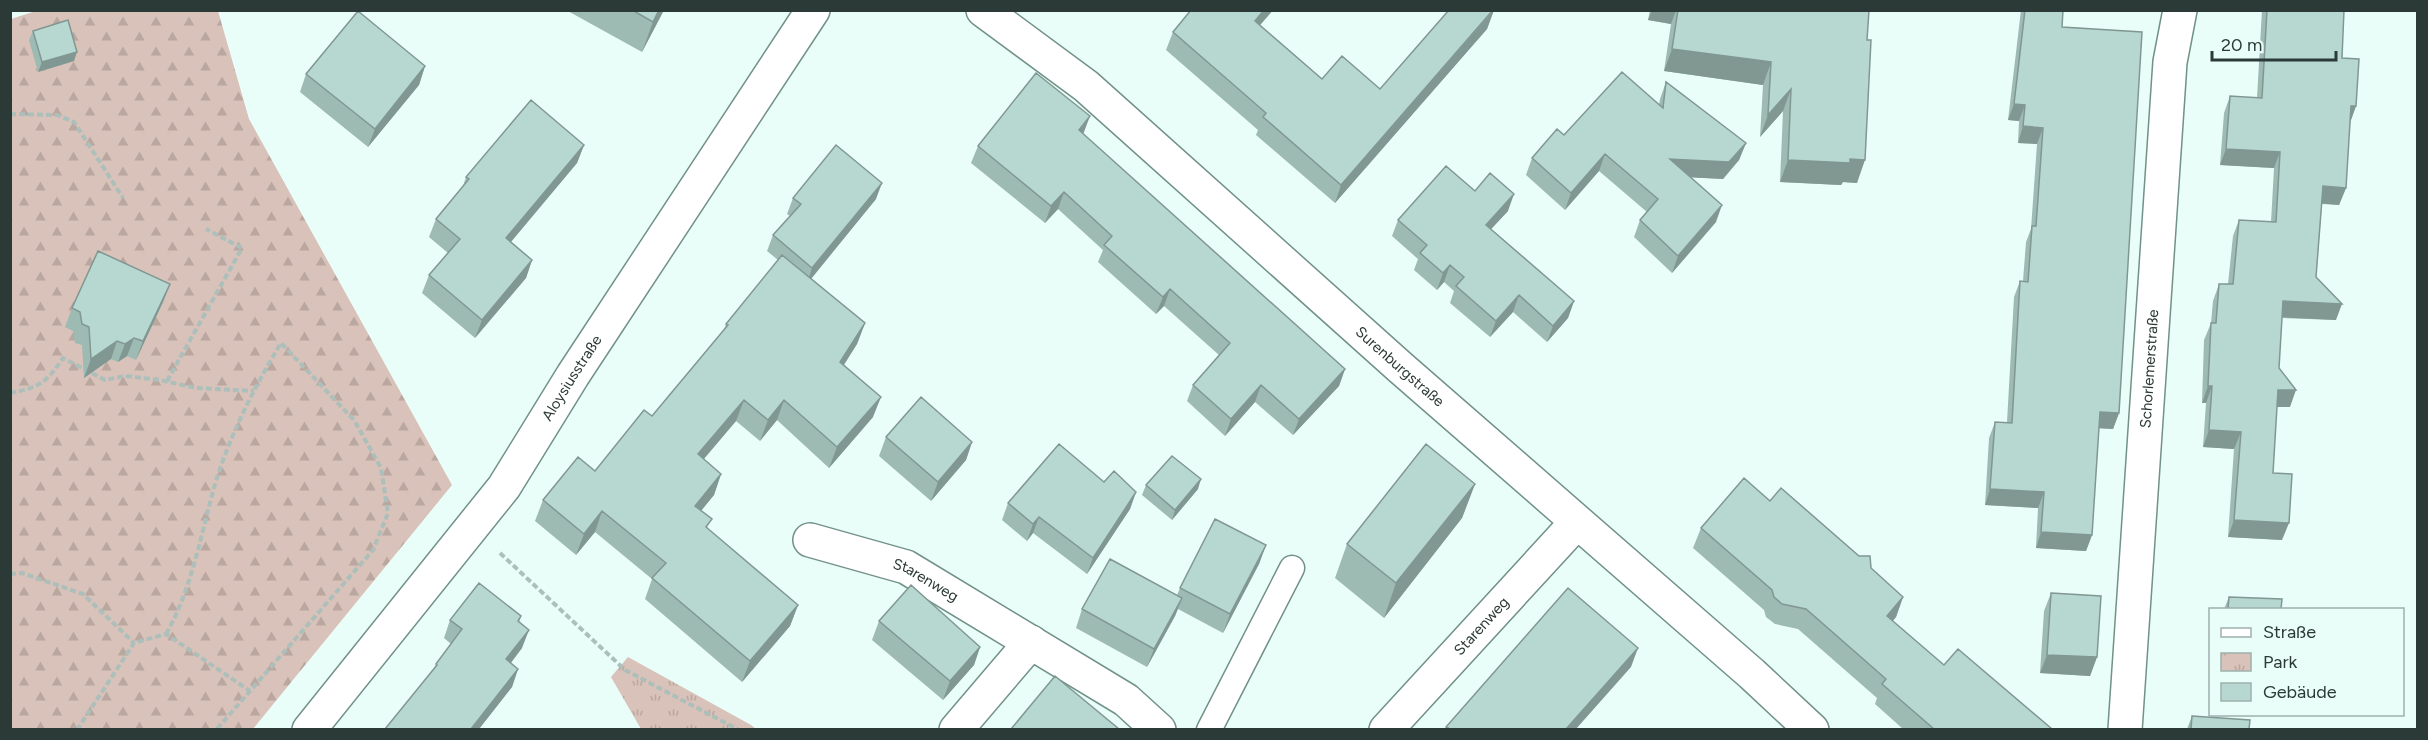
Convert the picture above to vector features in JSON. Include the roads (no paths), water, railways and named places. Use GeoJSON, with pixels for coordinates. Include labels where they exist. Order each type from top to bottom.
{"type":"FeatureCollection","features":[{"type":"Feature","properties":{"kind":"street","name":"Aloysiusstraße"},"geometry":{"type":"LineString","coordinates":[[309,729],[504,488],[573,375],[813,10]]}},
{"type":"Feature","properties":{"kind":"street","name":"Surenburgstraße"},"geometry":{"type":"LineString","coordinates":[[983,10],[1086,86],[1812,729]]}},
{"type":"Feature","properties":{"kind":"street","name":"Schorlemerstraße"},"geometry":{"type":"LineString","coordinates":[[2125,729],[2170,62],[2180,10]]}},
{"type":"Feature","properties":{"kind":"street","name":"Starenweg"},"geometry":{"type":"LineString","coordinates":[[1386,729],[1577,522]]}},
{"type":"Feature","properties":{"kind":"street","name":"Starenweg"},"geometry":{"type":"LineString","coordinates":[[810,540],[906,567],[1125,700],[1159,729]]}},
{"type":"Feature","properties":{"kind":"street"},"geometry":{"type":"LineString","coordinates":[[956,729],[1031,642]]}},
{"type":"Feature","properties":{"kind":"lane"},"geometry":{"type":"LineString","coordinates":[[1209,729],[1292,568]]}}]}
